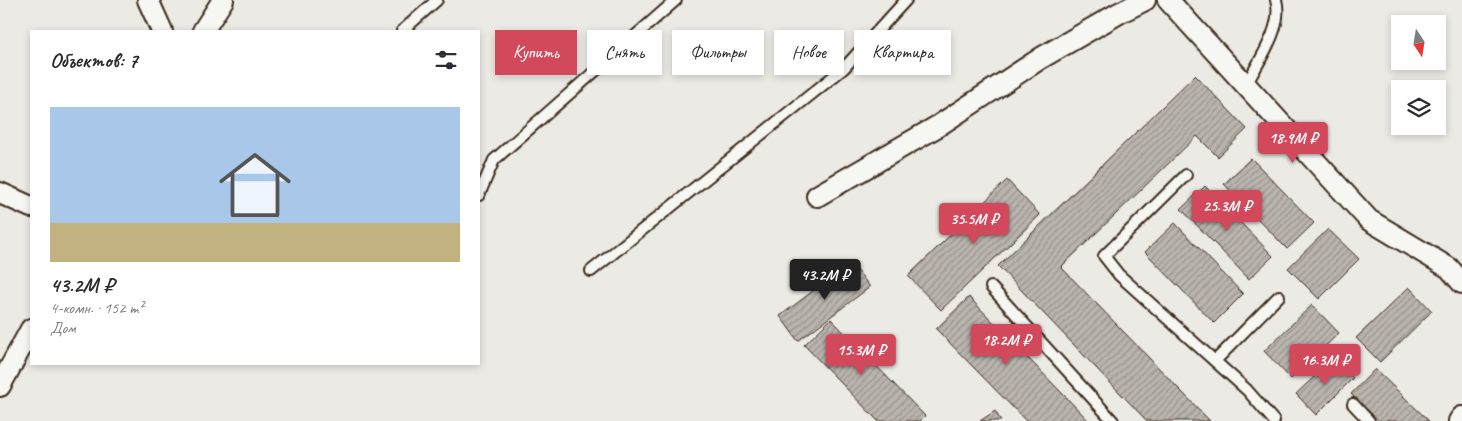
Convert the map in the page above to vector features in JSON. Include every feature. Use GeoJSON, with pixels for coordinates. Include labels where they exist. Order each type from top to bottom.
{"type":"FeatureCollection","features":[{"type":"Feature","properties":{"kind":"street"},"geometry":{"type":"LineString","coordinates":[[148,0],[162,30]]}},
{"type":"Feature","properties":{"kind":"street"},"geometry":{"type":"LineString","coordinates":[[204,30],[223,0]]}},
{"type":"Feature","properties":{"kind":"street"},"geometry":{"type":"LineString","coordinates":[[817,196],[938,126],[1041,58],[1146,0]]}},
{"type":"Feature","properties":{"kind":"street"},"geometry":{"type":"LineString","coordinates":[[1168,0],[1369,220],[1449,268],[1462,283]]}},
{"type":"Feature","properties":{"kind":"street"},"geometry":{"type":"LineString","coordinates":[[0,193],[30,207]]}},
{"type":"Feature","properties":{"kind":"street"},"geometry":{"type":"LineString","coordinates":[[0,386],[30,331]]}},
{"type":"Feature","properties":{"kind":"street"},"geometry":{"type":"LineString","coordinates":[[1459,421],[1462,417]]}},
{"type":"Feature","properties":{"kind":"lane"},"geometry":{"type":"LineString","coordinates":[[403,30],[437,0]]}},
{"type":"Feature","properties":{"kind":"lane"},"geometry":{"type":"LineString","coordinates":[[480,193],[494,160],[676,0]]}},
{"type":"Feature","properties":{"kind":"lane"},"geometry":{"type":"LineString","coordinates":[[590,271],[844,68],[906,0]]}},
{"type":"Feature","properties":{"kind":"lane"},"geometry":{"type":"LineString","coordinates":[[1246,86],[1272,37],[1279,9],[1276,0]]}},
{"type":"Feature","properties":{"kind":"lane"},"geometry":{"type":"LineString","coordinates":[[1186,175],[1104,256],[1119,275],[1247,390],[1274,421]]}},
{"type":"Feature","properties":{"kind":"lane"},"geometry":{"type":"LineString","coordinates":[[992,286],[1113,421]]}},
{"type":"Feature","properties":{"kind":"lane"},"geometry":{"type":"LineString","coordinates":[[1215,361],[1280,296]]}},
{"type":"Feature","properties":{"kind":"lane"},"geometry":{"type":"LineString","coordinates":[[1353,404],[1369,421]]}},
{"type":"Feature","properties":{"kind":"building"},"geometry":{"type":"Polygon","coordinates":[[[1195,75],[1247,129],[1218,157],[1197,136],[1061,267],[1210,421],[1147,421],[998,266],[1195,75]]]}},
{"type":"Feature","properties":{"kind":"building"},"geometry":{"type":"Polygon","coordinates":[[[1251,158],[1314,223],[1287,249],[1224,184],[1251,158]]]}},
{"type":"Feature","properties":{"kind":"building"},"geometry":{"type":"Polygon","coordinates":[[[1007,180],[1040,215],[941,310],[908,276],[1007,180]]]}},
{"type":"Feature","properties":{"kind":"building"},"geometry":{"type":"Polygon","coordinates":[[[1205,186],[1273,256],[1249,279],[1181,209],[1205,186]]]}},
{"type":"Feature","properties":{"kind":"building"},"geometry":{"type":"Polygon","coordinates":[[[1175,223],[1243,294],[1214,323],[1145,252],[1175,223]]]}},
{"type":"Feature","properties":{"kind":"building"},"geometry":{"type":"Polygon","coordinates":[[[1328,229],[1359,259],[1319,299],[1288,268],[1328,229]]]}},
{"type":"Feature","properties":{"kind":"building"},"geometry":{"type":"Polygon","coordinates":[[[851,262],[870,287],[798,341],[780,316],[851,262]]]}},
{"type":"Feature","properties":{"kind":"building"},"geometry":{"type":"Polygon","coordinates":[[[1409,287],[1432,311],[1380,362],[1356,338],[1409,287]]]}},
{"type":"Feature","properties":{"kind":"building"},"geometry":{"type":"Polygon","coordinates":[[[969,297],[1089,421],[1026,421],[936,329],[969,297]]]}},
{"type":"Feature","properties":{"kind":"building"},"geometry":{"type":"Polygon","coordinates":[[[1312,305],[1339,333],[1291,379],[1264,351],[1312,305]]]}},
{"type":"Feature","properties":{"kind":"building"},"geometry":{"type":"Polygon","coordinates":[[[831,319],[925,416],[920,421],[878,421],[804,345],[831,319]]]}},
{"type":"Feature","properties":{"kind":"building"},"geometry":{"type":"Polygon","coordinates":[[[1334,358],[1353,378],[1316,415],[1296,394],[1334,358]]]}},
{"type":"Feature","properties":{"kind":"building"},"geometry":{"type":"Polygon","coordinates":[[[1375,369],[1429,421],[1379,421],[1351,394],[1375,369]]]}},
{"type":"Feature","properties":{"kind":"building"},"geometry":{"type":"Polygon","coordinates":[[[995,411],[1001,421],[980,421],[995,411]]]}}]}
